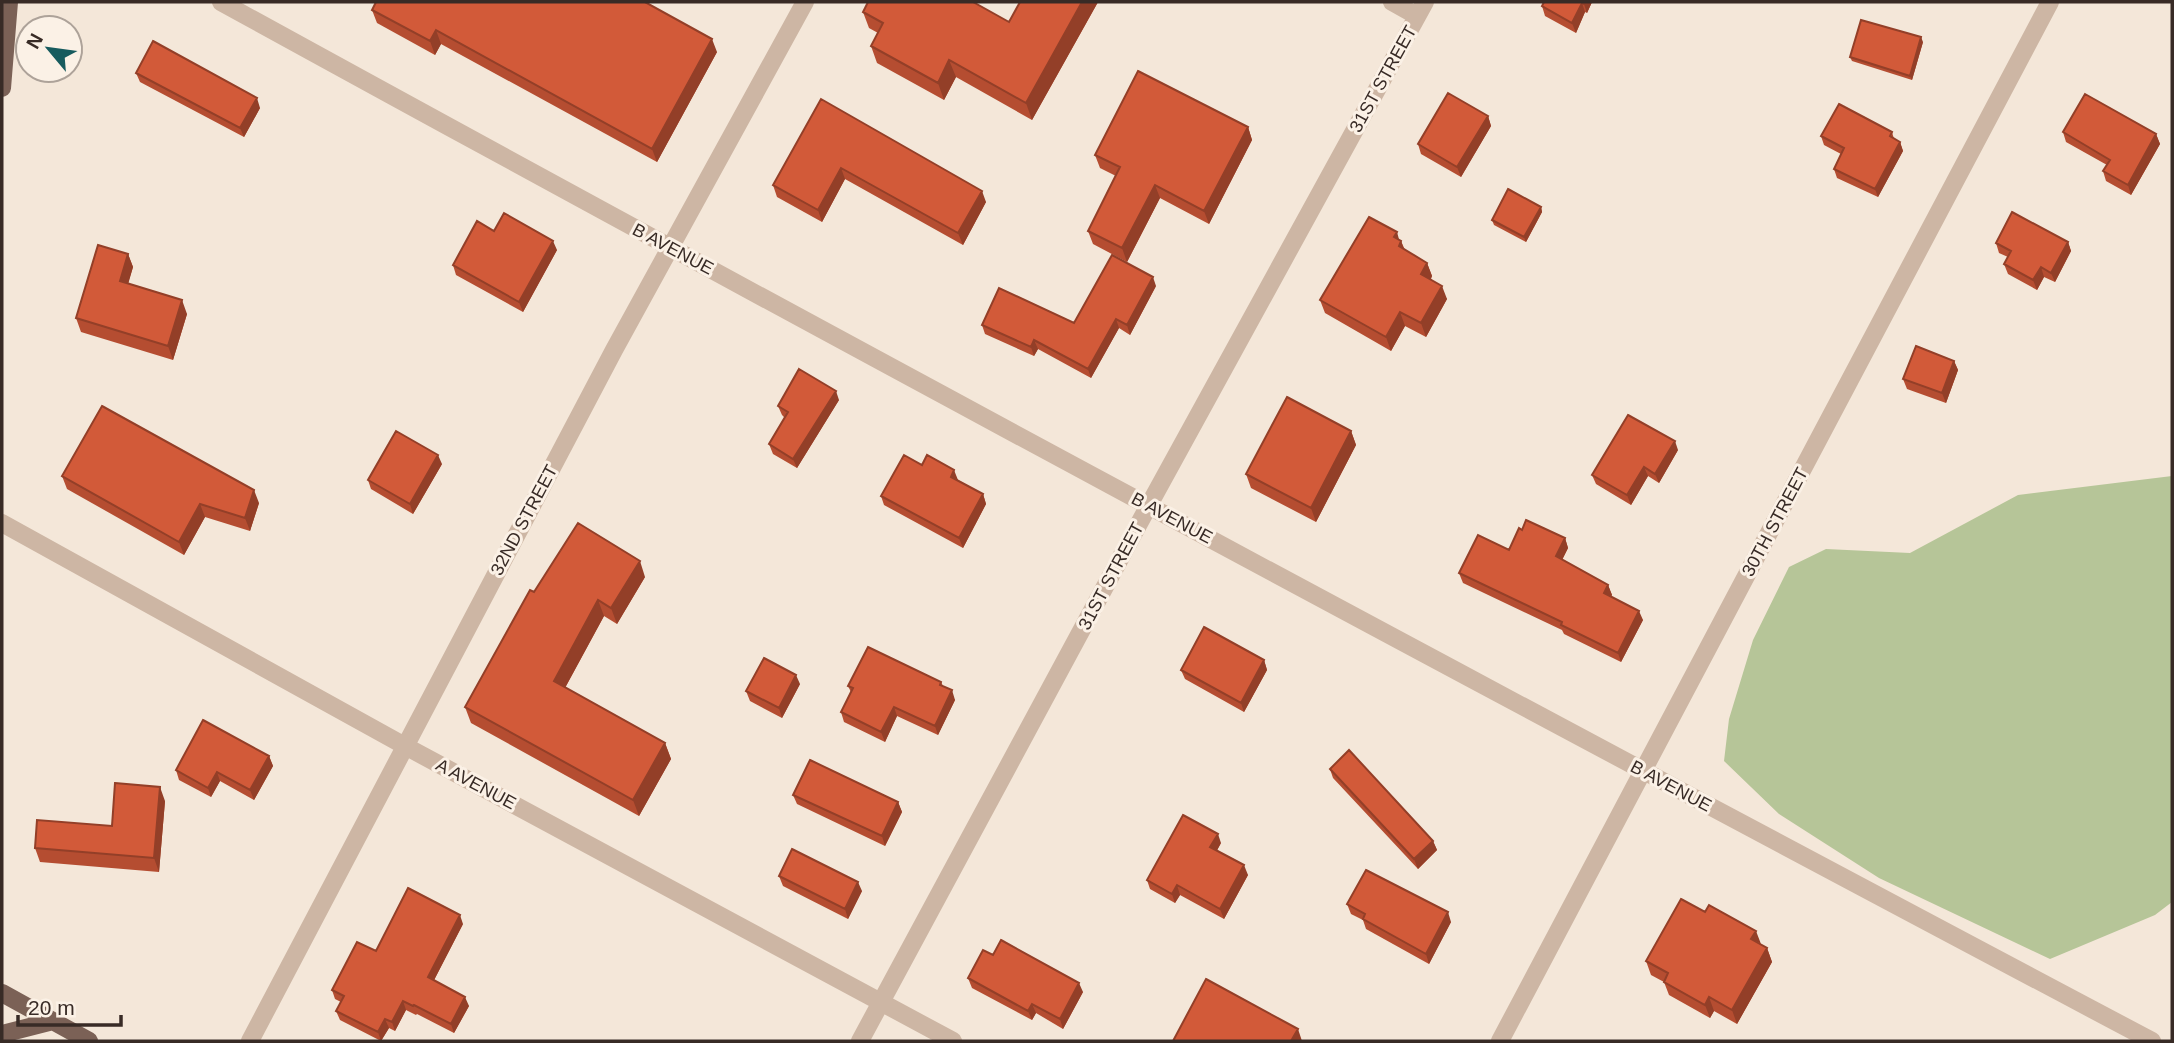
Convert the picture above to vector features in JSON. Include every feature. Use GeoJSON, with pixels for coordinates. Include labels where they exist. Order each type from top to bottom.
{"type":"FeatureCollection","features":[{"type":"Feature","properties":{"kind":"main road"},"geometry":{"type":"LineString","coordinates":[[2,88],[9,2]]}},
{"type":"Feature","properties":{"kind":"main road"},"geometry":{"type":"LineString","coordinates":[[2,993],[89,1041]]}},
{"type":"Feature","properties":{"kind":"main road"},"geometry":{"type":"LineString","coordinates":[[2,1034],[53,1021]]}},
{"type":"Feature","properties":{"kind":"street","name":"B AVENUE"},"geometry":{"type":"LineString","coordinates":[[221,2],[670,248],[1643,771],[2122,1035],[2152,1041]]}},
{"type":"Feature","properties":{"kind":"street","name":"32ND STREET"},"geometry":{"type":"LineString","coordinates":[[250,1041],[670,248],[805,2]]}},
{"type":"Feature","properties":{"kind":"street"},"geometry":{"type":"LineString","coordinates":[[1391,2],[1421,9]]}},
{"type":"Feature","properties":{"kind":"street","name":"30TH STREET"},"geometry":{"type":"LineString","coordinates":[[1500,1041],[2050,2]]}},
{"type":"Feature","properties":{"kind":"street","name":"31ST STREET"},"geometry":{"type":"LineString","coordinates":[[860,1041],[1421,9]]}},
{"type":"Feature","properties":{"kind":"street","name":"A AVENUE"},"geometry":{"type":"LineString","coordinates":[[2,523],[405,746],[954,1041]]}},
{"type":"Feature","properties":{"kind":"green space"},"geometry":{"type":"Polygon","coordinates":[[[2172,476],[2172,902],[2155,915],[2050,959],[1879,878],[1779,814],[1724,761],[1729,719],[1753,640],[1789,567],[1826,549],[1910,553],[2018,495],[2172,476]]]}},
{"type":"Feature","properties":{"kind":"building"},"geometry":{"type":"Polygon","coordinates":[[[376,2],[645,2],[712,39],[652,149],[436,30],[430,41],[372,10],[376,2]]]}},
{"type":"Feature","properties":{"kind":"building"},"geometry":{"type":"Polygon","coordinates":[[[868,2],[973,2],[1009,22],[1020,2],[1082,2],[1026,103],[949,60],[938,83],[871,46],[883,23],[863,12],[868,2]]]}},
{"type":"Feature","properties":{"kind":"building"},"geometry":{"type":"Polygon","coordinates":[[[1544,2],[1585,2],[1572,23],[1542,6],[1544,2]]]}},
{"type":"Feature","properties":{"kind":"building"},"geometry":{"type":"Polygon","coordinates":[[[1861,20],[1921,37],[1910,76],[1850,57],[1861,20]]]}},
{"type":"Feature","properties":{"kind":"building"},"geometry":{"type":"Polygon","coordinates":[[[153,41],[257,98],[240,128],[136,73],[153,41]]]}},
{"type":"Feature","properties":{"kind":"building"},"geometry":{"type":"Polygon","coordinates":[[[1138,71],[1248,127],[1204,211],[1155,185],[1122,248],[1088,231],[1120,167],[1095,155],[1138,71]]]}},
{"type":"Feature","properties":{"kind":"building"},"geometry":{"type":"Polygon","coordinates":[[[1448,93],[1488,116],[1457,167],[1418,144],[1448,93]]]}},
{"type":"Feature","properties":{"kind":"building"},"geometry":{"type":"Polygon","coordinates":[[[2085,94],[2156,134],[2128,185],[2103,171],[2110,160],[2063,132],[2085,94]]]}},
{"type":"Feature","properties":{"kind":"building"},"geometry":{"type":"Polygon","coordinates":[[[821,99],[982,191],[958,233],[841,168],[818,210],[773,185],[821,99]]]}},
{"type":"Feature","properties":{"kind":"building"},"geometry":{"type":"Polygon","coordinates":[[[1839,104],[1892,132],[1890,136],[1900,142],[1875,189],[1834,169],[1844,148],[1821,136],[1839,104]]]}},
{"type":"Feature","properties":{"kind":"building"},"geometry":{"type":"Polygon","coordinates":[[[1508,189],[1541,207],[1524,237],[1492,220],[1508,189]]]}},
{"type":"Feature","properties":{"kind":"building"},"geometry":{"type":"Polygon","coordinates":[[[2012,212],[2068,242],[2051,273],[2041,267],[2033,280],[2004,264],[2011,251],[1996,243],[2012,212]]]}},
{"type":"Feature","properties":{"kind":"building"},"geometry":{"type":"Polygon","coordinates":[[[504,213],[553,241],[519,302],[453,265],[477,221],[494,231],[504,213]]]}},
{"type":"Feature","properties":{"kind":"building"},"geometry":{"type":"Polygon","coordinates":[[[1369,217],[1397,232],[1394,237],[1401,241],[1399,246],[1427,263],[1421,274],[1442,286],[1421,323],[1400,312],[1386,337],[1320,300],[1369,217]]]}},
{"type":"Feature","properties":{"kind":"building"},"geometry":{"type":"Polygon","coordinates":[[[98,245],[128,254],[120,281],[182,300],[168,346],[76,318],[98,245]]]}},
{"type":"Feature","properties":{"kind":"building"},"geometry":{"type":"Polygon","coordinates":[[[1112,255],[1153,277],[1127,325],[1116,319],[1088,369],[1034,340],[1031,347],[982,325],[999,288],[1074,323],[1112,255]]]}},
{"type":"Feature","properties":{"kind":"building"},"geometry":{"type":"Polygon","coordinates":[[[1916,346],[1954,361],[1942,393],[1903,379],[1916,346]]]}},
{"type":"Feature","properties":{"kind":"building"},"geometry":{"type":"Polygon","coordinates":[[[799,369],[836,391],[793,459],[769,444],[788,412],[778,406],[799,369]]]}},
{"type":"Feature","properties":{"kind":"building"},"geometry":{"type":"Polygon","coordinates":[[[1287,397],[1351,431],[1311,508],[1246,474],[1287,397]]]}},
{"type":"Feature","properties":{"kind":"building"},"geometry":{"type":"Polygon","coordinates":[[[102,406],[254,490],[245,518],[200,504],[179,542],[62,476],[102,406]]]}},
{"type":"Feature","properties":{"kind":"building"},"geometry":{"type":"Polygon","coordinates":[[[1628,415],[1675,441],[1655,474],[1644,467],[1627,495],[1592,475],[1628,415]]]}},
{"type":"Feature","properties":{"kind":"building"},"geometry":{"type":"Polygon","coordinates":[[[396,431],[438,455],[410,504],[368,480],[396,431]]]}},
{"type":"Feature","properties":{"kind":"building"},"geometry":{"type":"Polygon","coordinates":[[[904,455],[922,465],[927,455],[954,470],[951,477],[983,494],[959,538],[881,496],[904,455]]]}},
{"type":"Feature","properties":{"kind":"building"},"geometry":{"type":"Polygon","coordinates":[[[1526,520],[1565,538],[1556,556],[1608,585],[1604,593],[1639,611],[1618,653],[1561,625],[1562,622],[1459,573],[1478,535],[1509,550],[1519,528],[1522,530],[1526,520]]]}},
{"type":"Feature","properties":{"kind":"building"},"geometry":{"type":"Polygon","coordinates":[[[578,523],[640,561],[611,608],[598,600],[554,681],[665,743],[633,800],[465,707],[530,590],[534,592],[578,523]]]}},
{"type":"Feature","properties":{"kind":"building"},"geometry":{"type":"Polygon","coordinates":[[[1204,627],[1264,660],[1241,703],[1181,670],[1204,627]]]}},
{"type":"Feature","properties":{"kind":"building"},"geometry":{"type":"Polygon","coordinates":[[[868,647],[941,682],[940,685],[952,690],[935,726],[894,707],[881,732],[841,712],[853,688],[848,686],[868,647]]]}},
{"type":"Feature","properties":{"kind":"building"},"geometry":{"type":"Polygon","coordinates":[[[764,658],[796,675],[779,708],[746,691],[764,658]]]}},
{"type":"Feature","properties":{"kind":"building"},"geometry":{"type":"Polygon","coordinates":[[[203,720],[269,756],[250,790],[217,772],[208,788],[176,770],[203,720]]]}},
{"type":"Feature","properties":{"kind":"building"},"geometry":{"type":"Polygon","coordinates":[[[1349,750],[1433,841],[1414,859],[1330,769],[1349,750]]]}},
{"type":"Feature","properties":{"kind":"building"},"geometry":{"type":"Polygon","coordinates":[[[810,760],[898,802],[882,836],[793,795],[810,760]]]}},
{"type":"Feature","properties":{"kind":"building"},"geometry":{"type":"Polygon","coordinates":[[[115,783],[160,787],[154,858],[35,848],[37,820],[112,826],[115,783]]]}},
{"type":"Feature","properties":{"kind":"building"},"geometry":{"type":"Polygon","coordinates":[[[1183,815],[1218,834],[1210,847],[1244,865],[1220,909],[1177,885],[1172,894],[1147,880],[1183,815]]]}},
{"type":"Feature","properties":{"kind":"building"},"geometry":{"type":"Polygon","coordinates":[[[792,849],[858,882],[845,909],[779,876],[792,849]]]}},
{"type":"Feature","properties":{"kind":"building"},"geometry":{"type":"Polygon","coordinates":[[[1366,870],[1448,912],[1426,954],[1363,919],[1365,914],[1347,904],[1366,870]]]}},
{"type":"Feature","properties":{"kind":"building"},"geometry":{"type":"Polygon","coordinates":[[[408,888],[460,915],[428,977],[465,997],[451,1024],[403,1001],[392,1022],[385,1019],[378,1032],[336,1011],[344,996],[332,990],[357,942],[376,951],[408,888]]]}},
{"type":"Feature","properties":{"kind":"building"},"geometry":{"type":"Polygon","coordinates":[[[1681,899],[1705,912],[1709,905],[1756,931],[1751,939],[1767,948],[1732,1010],[1709,997],[1705,1005],[1664,982],[1668,973],[1646,961],[1681,899]]]}},
{"type":"Feature","properties":{"kind":"building"},"geometry":{"type":"Polygon","coordinates":[[[1001,940],[1079,983],[1060,1019],[1032,1004],[1028,1011],[968,978],[983,950],[993,955],[1001,940]]]}},
{"type":"Feature","properties":{"kind":"building"},"geometry":{"type":"Polygon","coordinates":[[[1206,979],[1298,1029],[1291,1041],[1173,1041],[1206,979]]]}}]}
